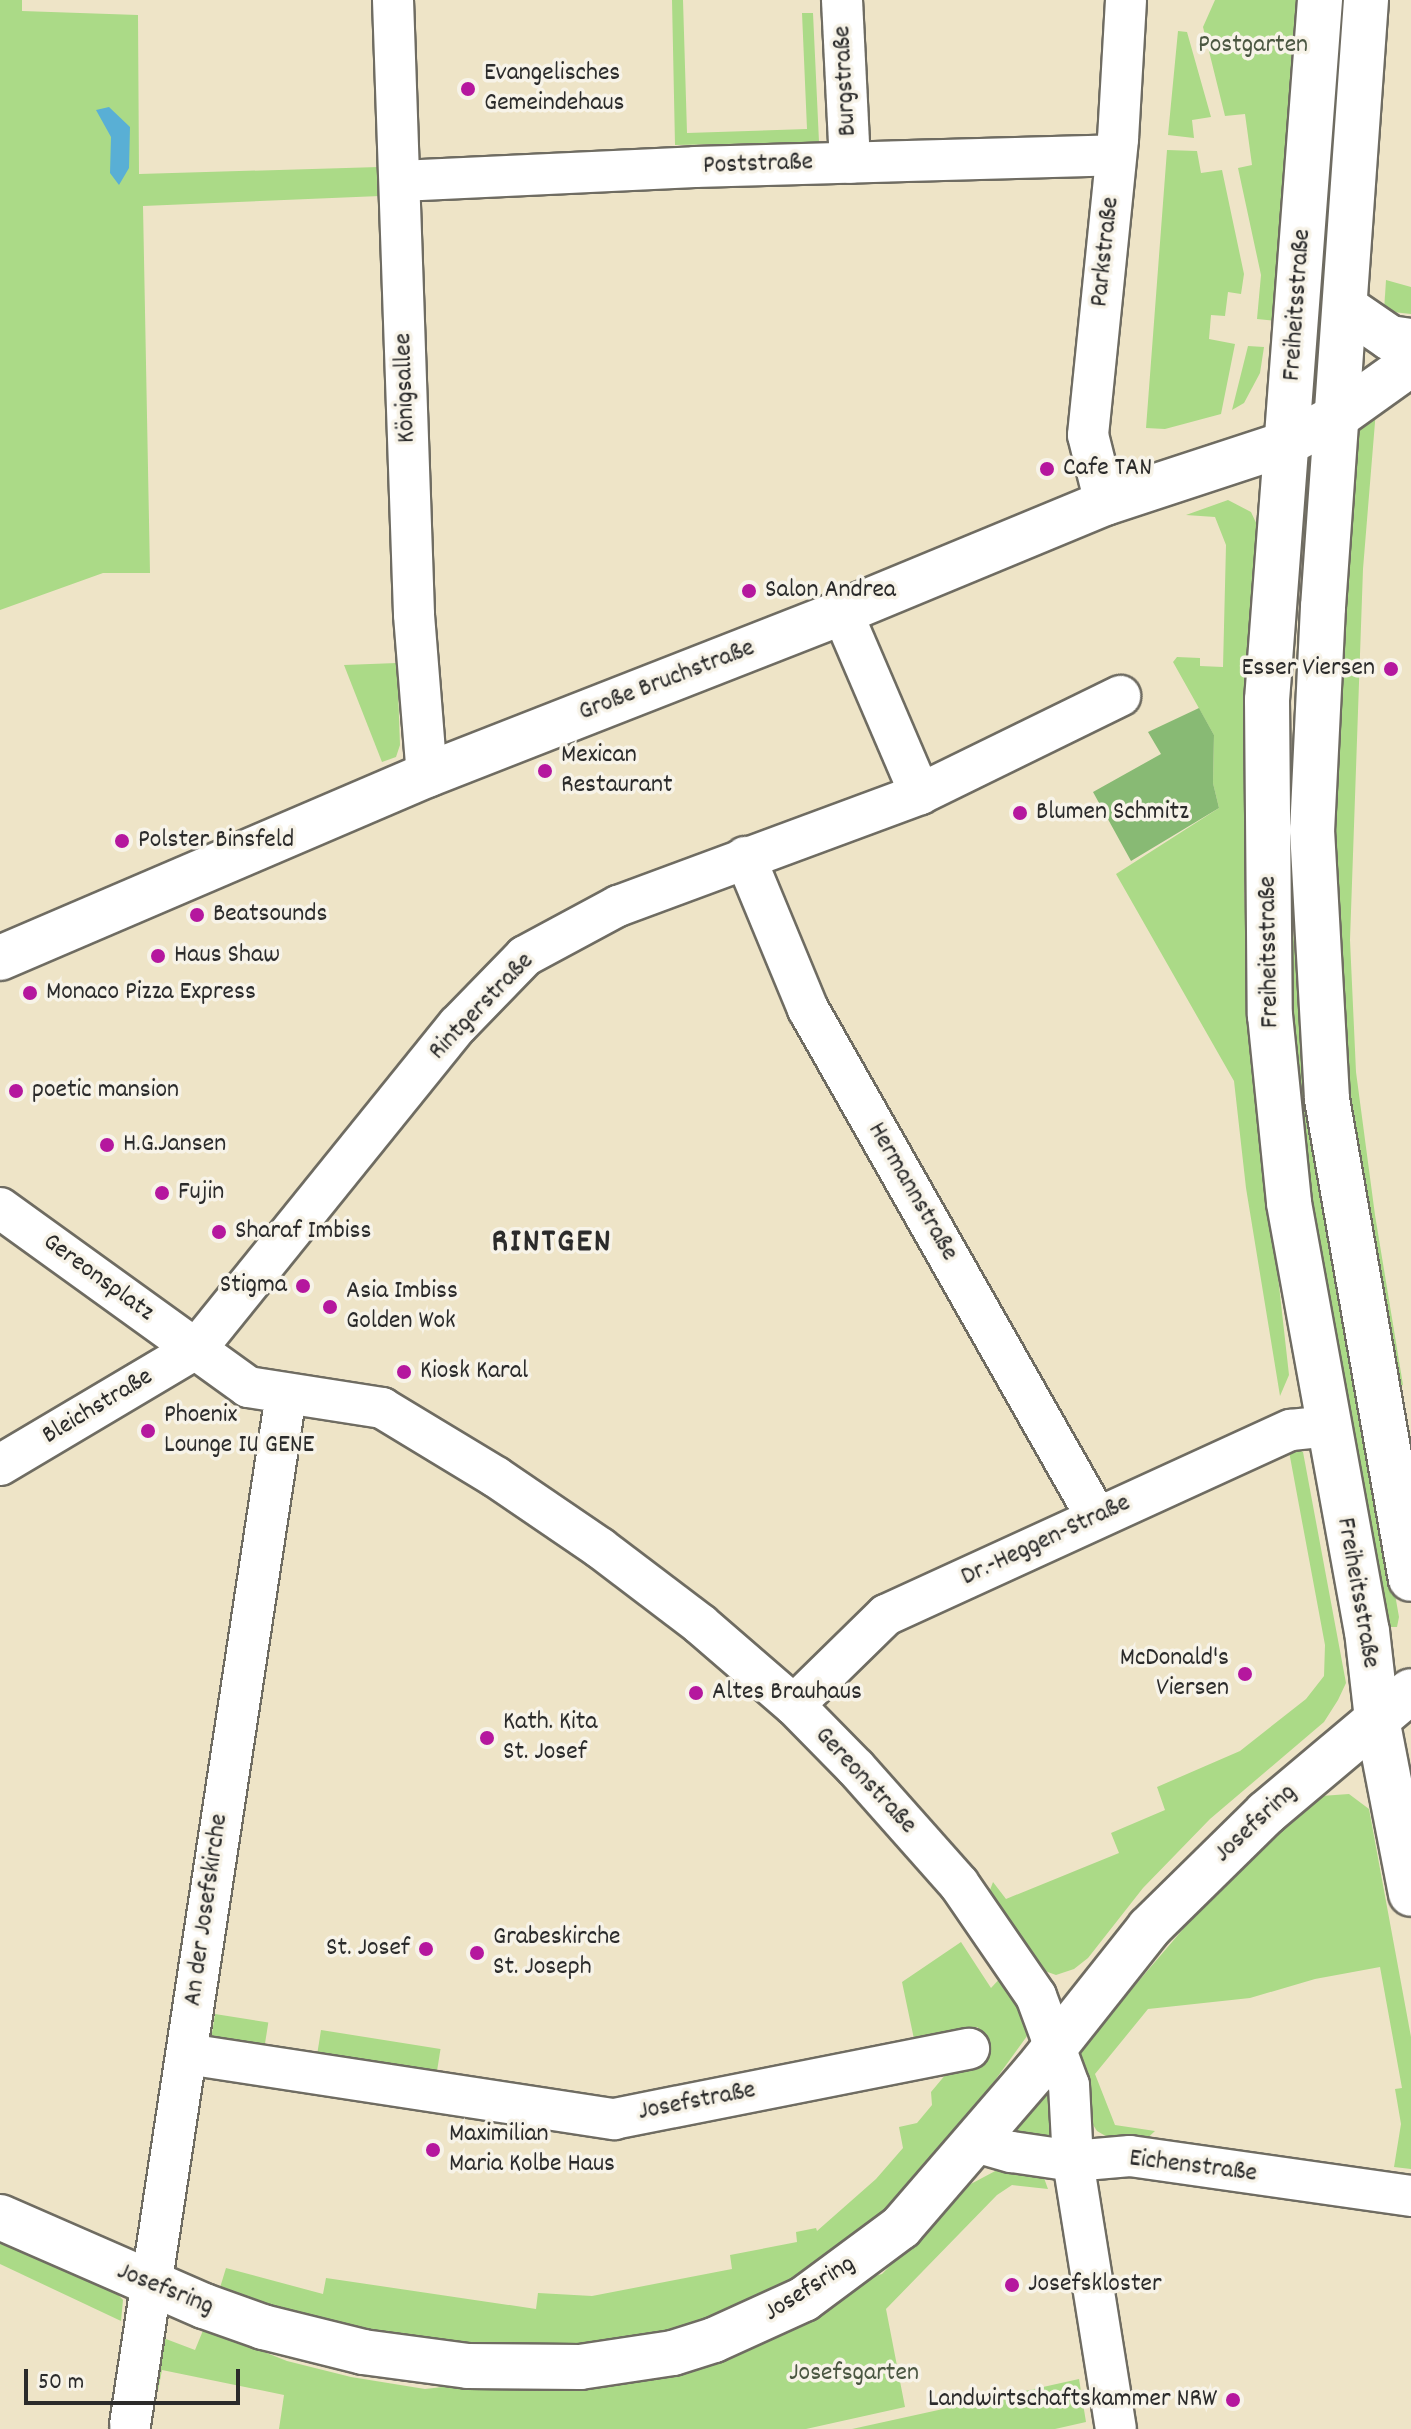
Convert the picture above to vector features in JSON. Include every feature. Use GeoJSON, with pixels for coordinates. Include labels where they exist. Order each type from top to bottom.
{"type":"FeatureCollection","features":[{"type":"Feature","properties":{"kind":"main road","name":"Freiheitsstraße"},"geometry":{"type":"LineString","coordinates":[[1320,0],[1267,700],[1270,1015],[1289,1203],[1327,1426],[1367,1631],[1377,1719],[1411,1894]]}},
{"type":"Feature","properties":{"kind":"main road","name":"Freiheitsstraße"},"geometry":{"type":"LineString","coordinates":[[1366,0],[1323,607],[1312,830],[1327,1099],[1411,1579]]}},
{"type":"Feature","properties":{"kind":"main road"},"geometry":{"type":"LineString","coordinates":[[1345,307],[1390,338],[1411,341]]}},
{"type":"Feature","properties":{"kind":"main road","name":"Große Bruchstraße"},"geometry":{"type":"LineString","coordinates":[[0,958],[427,775],[842,612],[1105,503],[1287,443],[1338,416],[1411,364]]}},
{"type":"Feature","properties":{"kind":"main road","name":"Josefsring"},"geometry":{"type":"LineString","coordinates":[[0,2217],[150,2284],[263,2327],[363,2352],[421,2361],[468,2366],[580,2367],[673,2353],[753,2325],[804,2299],[901,2227],[976,2142],[1149,1928],[1247,1830],[1411,1691]]}},
{"type":"Feature","properties":{"kind":"street","name":"Königsallee"},"geometry":{"type":"LineString","coordinates":[[393,0],[414,615],[427,775]]}},
{"type":"Feature","properties":{"kind":"street","name":"Burgstraße"},"geometry":{"type":"LineString","coordinates":[[842,0],[850,163]]}},
{"type":"Feature","properties":{"kind":"street","name":"Parkstraße"},"geometry":{"type":"LineString","coordinates":[[1105,503],[1088,435],[1116,155],[1126,0]]}},
{"type":"Feature","properties":{"kind":"street","name":"Poststraße"},"geometry":{"type":"LineString","coordinates":[[400,181],[1116,155]]}},
{"type":"Feature","properties":{"kind":"street"},"geometry":{"type":"LineString","coordinates":[[842,612],[920,794]]}},
{"type":"Feature","properties":{"kind":"street","name":"Rintgerstraße"},"geometry":{"type":"LineString","coordinates":[[197,1348],[458,1025],[525,956],[618,906],[920,794],[1120,696]]}},
{"type":"Feature","properties":{"kind":"street","name":"Hermannstraße"},"geometry":{"type":"LineString","coordinates":[[745,857],[808,1009],[1097,1518]]}},
{"type":"Feature","properties":{"kind":"street","name":"Gereonsplatz"},"geometry":{"type":"LineString","coordinates":[[0,1208],[197,1348]]}},
{"type":"Feature","properties":{"kind":"street","name":"Gereonstraße"},"geometry":{"type":"LineString","coordinates":[[197,1348],[220,1370],[248,1387],[382,1408],[600,1548],[700,1624],[794,1705],[959,1884],[1036,1996],[1069,2085],[1073,2161],[1116,2429]]}},
{"type":"Feature","properties":{"kind":"street","name":"Bleichstraße"},"geometry":{"type":"LineString","coordinates":[[0,1465],[197,1348]]}},
{"type":"Feature","properties":{"kind":"street","name":"An der Josefskirche"},"geometry":{"type":"LineString","coordinates":[[130,2425],[286,1395]]}},
{"type":"Feature","properties":{"kind":"street","name":"Dr.-Heggen-Straße"},"geometry":{"type":"LineString","coordinates":[[794,1705],[886,1615],[1291,1430],[1327,1426]]}},
{"type":"Feature","properties":{"kind":"street","name":"Josefstraße"},"geometry":{"type":"LineString","coordinates":[[187,2054],[614,2119],[969,2049]]}},
{"type":"Feature","properties":{"kind":"street","name":"Eichenstraße"},"geometry":{"type":"LineString","coordinates":[[976,2142],[1012,2152],[1073,2161],[1130,2156],[1411,2196]]}},
{"type":"Feature","properties":{"kind":"green space"},"geometry":{"type":"Polygon","coordinates":[[[0,0],[22,0],[22,11],[138,15],[139,174],[379,167],[380,196],[143,206],[150,573],[103,573],[0,610],[0,0]]]}},
{"type":"Feature","properties":{"kind":"green space"},"geometry":{"type":"Polygon","coordinates":[[[672,0],[683,0],[687,133],[807,129],[802,13],[813,13],[819,142],[675,145],[672,0]]]}},
{"type":"Feature","properties":{"kind":"green space","name":"Postgarten"},"geometry":{"type":"Polygon","coordinates":[[[1215,0],[1301,0],[1276,321],[1257,319],[1261,275],[1238,168],[1252,165],[1245,114],[1225,116],[1203,27],[1215,0]]]}},
{"type":"Feature","properties":{"kind":"green space"},"geometry":{"type":"Polygon","coordinates":[[[1178,31],[1187,32],[1211,117],[1192,120],[1194,138],[1168,135],[1178,31]]]}},
{"type":"Feature","properties":{"kind":"green space"},"geometry":{"type":"Polygon","coordinates":[[[1167,150],[1197,151],[1201,173],[1222,170],[1244,274],[1241,294],[1228,292],[1225,316],[1211,315],[1209,339],[1235,344],[1221,414],[1165,429],[1146,428],[1167,150]]]}},
{"type":"Feature","properties":{"kind":"green space"},"geometry":{"type":"Polygon","coordinates":[[[1386,280],[1411,287],[1411,314],[1384,311],[1386,280]]]}},
{"type":"Feature","properties":{"kind":"green space"},"geometry":{"type":"Polygon","coordinates":[[[1248,346],[1264,347],[1260,373],[1244,403],[1232,410],[1248,346]]]}},
{"type":"Feature","properties":{"kind":"green space"},"geometry":{"type":"Polygon","coordinates":[[[1376,410],[1363,569],[1350,940],[1356,1072],[1375,1215],[1403,1385],[1398,1386],[1351,1161],[1327,841],[1354,433],[1376,410]]]}},
{"type":"Feature","properties":{"kind":"green space"},"geometry":{"type":"Polygon","coordinates":[[[1228,500],[1251,512],[1258,527],[1244,894],[1264,1151],[1289,1375],[1280,1396],[1246,1188],[1234,1081],[1116,874],[1219,808],[1213,783],[1214,735],[1173,662],[1177,657],[1200,658],[1200,666],[1223,667],[1226,545],[1215,517],[1186,515],[1228,500]]]}},
{"type":"Feature","properties":{"kind":"green space"},"geometry":{"type":"Polygon","coordinates":[[[397,663],[400,745],[396,757],[382,762],[344,665],[397,663]]]}},
{"type":"Feature","properties":{"kind":"green space"},"geometry":{"type":"Polygon","coordinates":[[[1290,679],[1286,868],[1309,1079],[1331,1233],[1399,1617],[1397,1627],[1391,1627],[1387,1616],[1309,1198],[1276,870],[1290,679]]]}},
{"type":"Feature","properties":{"kind":"green space"},"geometry":{"type":"Polygon","coordinates":[[[1199,708],[1214,735],[1213,783],[1219,808],[1131,861],[1093,792],[1161,754],[1148,732],[1199,708]]]}},
{"type":"Feature","properties":{"kind":"green space"},"geometry":{"type":"Polygon","coordinates":[[[1288,1446],[1303,1452],[1346,1683],[1324,1722],[1210,1819],[1143,1888],[1088,1958],[1074,1969],[1056,1975],[1042,1970],[987,1898],[993,1882],[1006,1899],[1119,1853],[1111,1833],[1165,1810],[1157,1787],[1240,1751],[1306,1699],[1324,1676],[1325,1645],[1288,1446]]]}},
{"type":"Feature","properties":{"kind":"green space"},"geometry":{"type":"Polygon","coordinates":[[[1349,1794],[1369,1809],[1411,2037],[1411,2169],[1394,2167],[1401,2124],[1395,2089],[1402,2088],[1380,1967],[1315,1979],[1250,1998],[1148,2009],[1095,2074],[1115,2125],[1155,2131],[1141,2144],[1116,2142],[1097,2131],[1086,2114],[1077,2062],[1084,2045],[1184,1928],[1250,1858],[1321,1796],[1349,1794]]]}},
{"type":"Feature","properties":{"kind":"green space"},"geometry":{"type":"Polygon","coordinates":[[[961,1942],[991,1988],[1004,1974],[1024,2003],[1030,2032],[980,2101],[890,2209],[823,2267],[665,2341],[569,2354],[393,2345],[219,2291],[226,2268],[323,2294],[326,2278],[536,2309],[538,2293],[592,2296],[732,2269],[730,2255],[797,2242],[796,2232],[816,2228],[817,2231],[876,2179],[903,2148],[899,2127],[917,2123],[932,2105],[931,2092],[957,2061],[983,2055],[978,2027],[914,2039],[902,1982],[961,1942]]]}},
{"type":"Feature","properties":{"kind":"green space"},"geometry":{"type":"Polygon","coordinates":[[[215,2014],[268,2022],[265,2045],[211,2037],[215,2014]]]}},
{"type":"Feature","properties":{"kind":"green space"},"geometry":{"type":"Polygon","coordinates":[[[321,2030],[441,2049],[437,2072],[317,2053],[321,2030]]]}},
{"type":"Feature","properties":{"kind":"green space"},"geometry":{"type":"Polygon","coordinates":[[[1044,2093],[1049,2094],[1056,2119],[1058,2144],[1011,2133],[1044,2093]]]}},
{"type":"Feature","properties":{"kind":"green space","name":"Josefsgarten"},"geometry":{"type":"Polygon","coordinates":[[[1019,2168],[1044,2178],[1048,2189],[1012,2185],[997,2195],[886,2309],[905,2407],[806,2429],[279,2429],[284,2395],[162,2370],[158,2391],[149,2390],[158,2336],[195,2350],[204,2328],[287,2361],[351,2377],[425,2389],[486,2382],[882,2274],[967,2186],[999,2169],[1019,2168]]]}},
{"type":"Feature","properties":{"kind":"green space"},"geometry":{"type":"Polygon","coordinates":[[[0,2233],[112,2288],[123,2300],[121,2321],[0,2264],[0,2233]]]}},
{"type":"Feature","properties":{"kind":"green space"},"geometry":{"type":"Polygon","coordinates":[[[1079,2379],[1086,2422],[1055,2429],[852,2429],[1079,2379]]]}},
{"type":"Feature","properties":{"kind":"water"},"geometry":{"type":"Polygon","coordinates":[[[109,107],[130,127],[129,168],[119,185],[110,173],[111,137],[96,110],[109,107]]]}},
{"type":"Feature","properties":{"kind":"place","name":"Evangelisches Gemeindehaus"},"geometry":{"type":"Point","coordinates":[468,89]}},
{"type":"Feature","properties":{"kind":"place","name":"Cafe TAN"},"geometry":{"type":"Point","coordinates":[1047,469]}},
{"type":"Feature","properties":{"kind":"place","name":"Salon Andrea"},"geometry":{"type":"Point","coordinates":[749,591]}},
{"type":"Feature","properties":{"kind":"place","name":"Esser Viersen"},"geometry":{"type":"Point","coordinates":[1391,669]}},
{"type":"Feature","properties":{"kind":"place","name":"Mexican Restaurant"},"geometry":{"type":"Point","coordinates":[545,771]}},
{"type":"Feature","properties":{"kind":"place","name":"Blumen Schmitz"},"geometry":{"type":"Point","coordinates":[1020,813]}},
{"type":"Feature","properties":{"kind":"place","name":"Polster Binsfeld"},"geometry":{"type":"Point","coordinates":[122,841]}},
{"type":"Feature","properties":{"kind":"place","name":"Beatsounds"},"geometry":{"type":"Point","coordinates":[197,915]}},
{"type":"Feature","properties":{"kind":"place","name":"Haus Shaw"},"geometry":{"type":"Point","coordinates":[158,956]}},
{"type":"Feature","properties":{"kind":"place","name":"Monaco Pizza Express"},"geometry":{"type":"Point","coordinates":[30,993]}},
{"type":"Feature","properties":{"kind":"place","name":"poetic mansion"},"geometry":{"type":"Point","coordinates":[16,1091]}},
{"type":"Feature","properties":{"kind":"place","name":"H.G.Jansen"},"geometry":{"type":"Point","coordinates":[107,1145]}},
{"type":"Feature","properties":{"kind":"place","name":"Fujin"},"geometry":{"type":"Point","coordinates":[162,1193]}},
{"type":"Feature","properties":{"kind":"place","name":"Sharaf Imbiss"},"geometry":{"type":"Point","coordinates":[219,1232]}},
{"type":"Feature","properties":{"kind":"place","name":"Stigma"},"geometry":{"type":"Point","coordinates":[303,1286]}},
{"type":"Feature","properties":{"kind":"place","name":"Asia Imbiss Golden Wok"},"geometry":{"type":"Point","coordinates":[330,1307]}},
{"type":"Feature","properties":{"kind":"place","name":"Kiosk Karal"},"geometry":{"type":"Point","coordinates":[404,1372]}},
{"type":"Feature","properties":{"kind":"place","name":"Phoenix Lounge IU GENE"},"geometry":{"type":"Point","coordinates":[148,1431]}},
{"type":"Feature","properties":{"kind":"place","name":"McDonald's Viersen"},"geometry":{"type":"Point","coordinates":[1245,1674]}},
{"type":"Feature","properties":{"kind":"place","name":"Altes Brauhaus"},"geometry":{"type":"Point","coordinates":[696,1693]}},
{"type":"Feature","properties":{"kind":"place","name":"Kath. Kita St. Josef"},"geometry":{"type":"Point","coordinates":[487,1738]}},
{"type":"Feature","properties":{"kind":"place","name":"St. Josef"},"geometry":{"type":"Point","coordinates":[426,1949]}},
{"type":"Feature","properties":{"kind":"place","name":"Grabeskirche St. Joseph"},"geometry":{"type":"Point","coordinates":[477,1953]}},
{"type":"Feature","properties":{"kind":"place","name":"Maximilian Maria Kolbe Haus"},"geometry":{"type":"Point","coordinates":[433,2150]}},
{"type":"Feature","properties":{"kind":"place","name":"Josefskloster"},"geometry":{"type":"Point","coordinates":[1012,2285]}},
{"type":"Feature","properties":{"kind":"place","name":"Landwirtschaftskammer NRW"},"geometry":{"type":"Point","coordinates":[1233,2400]}},
{"type":"Feature","properties":{"kind":"district","name":"RINTGEN"},"geometry":{"type":"Point","coordinates":[552,1244]}}]}
